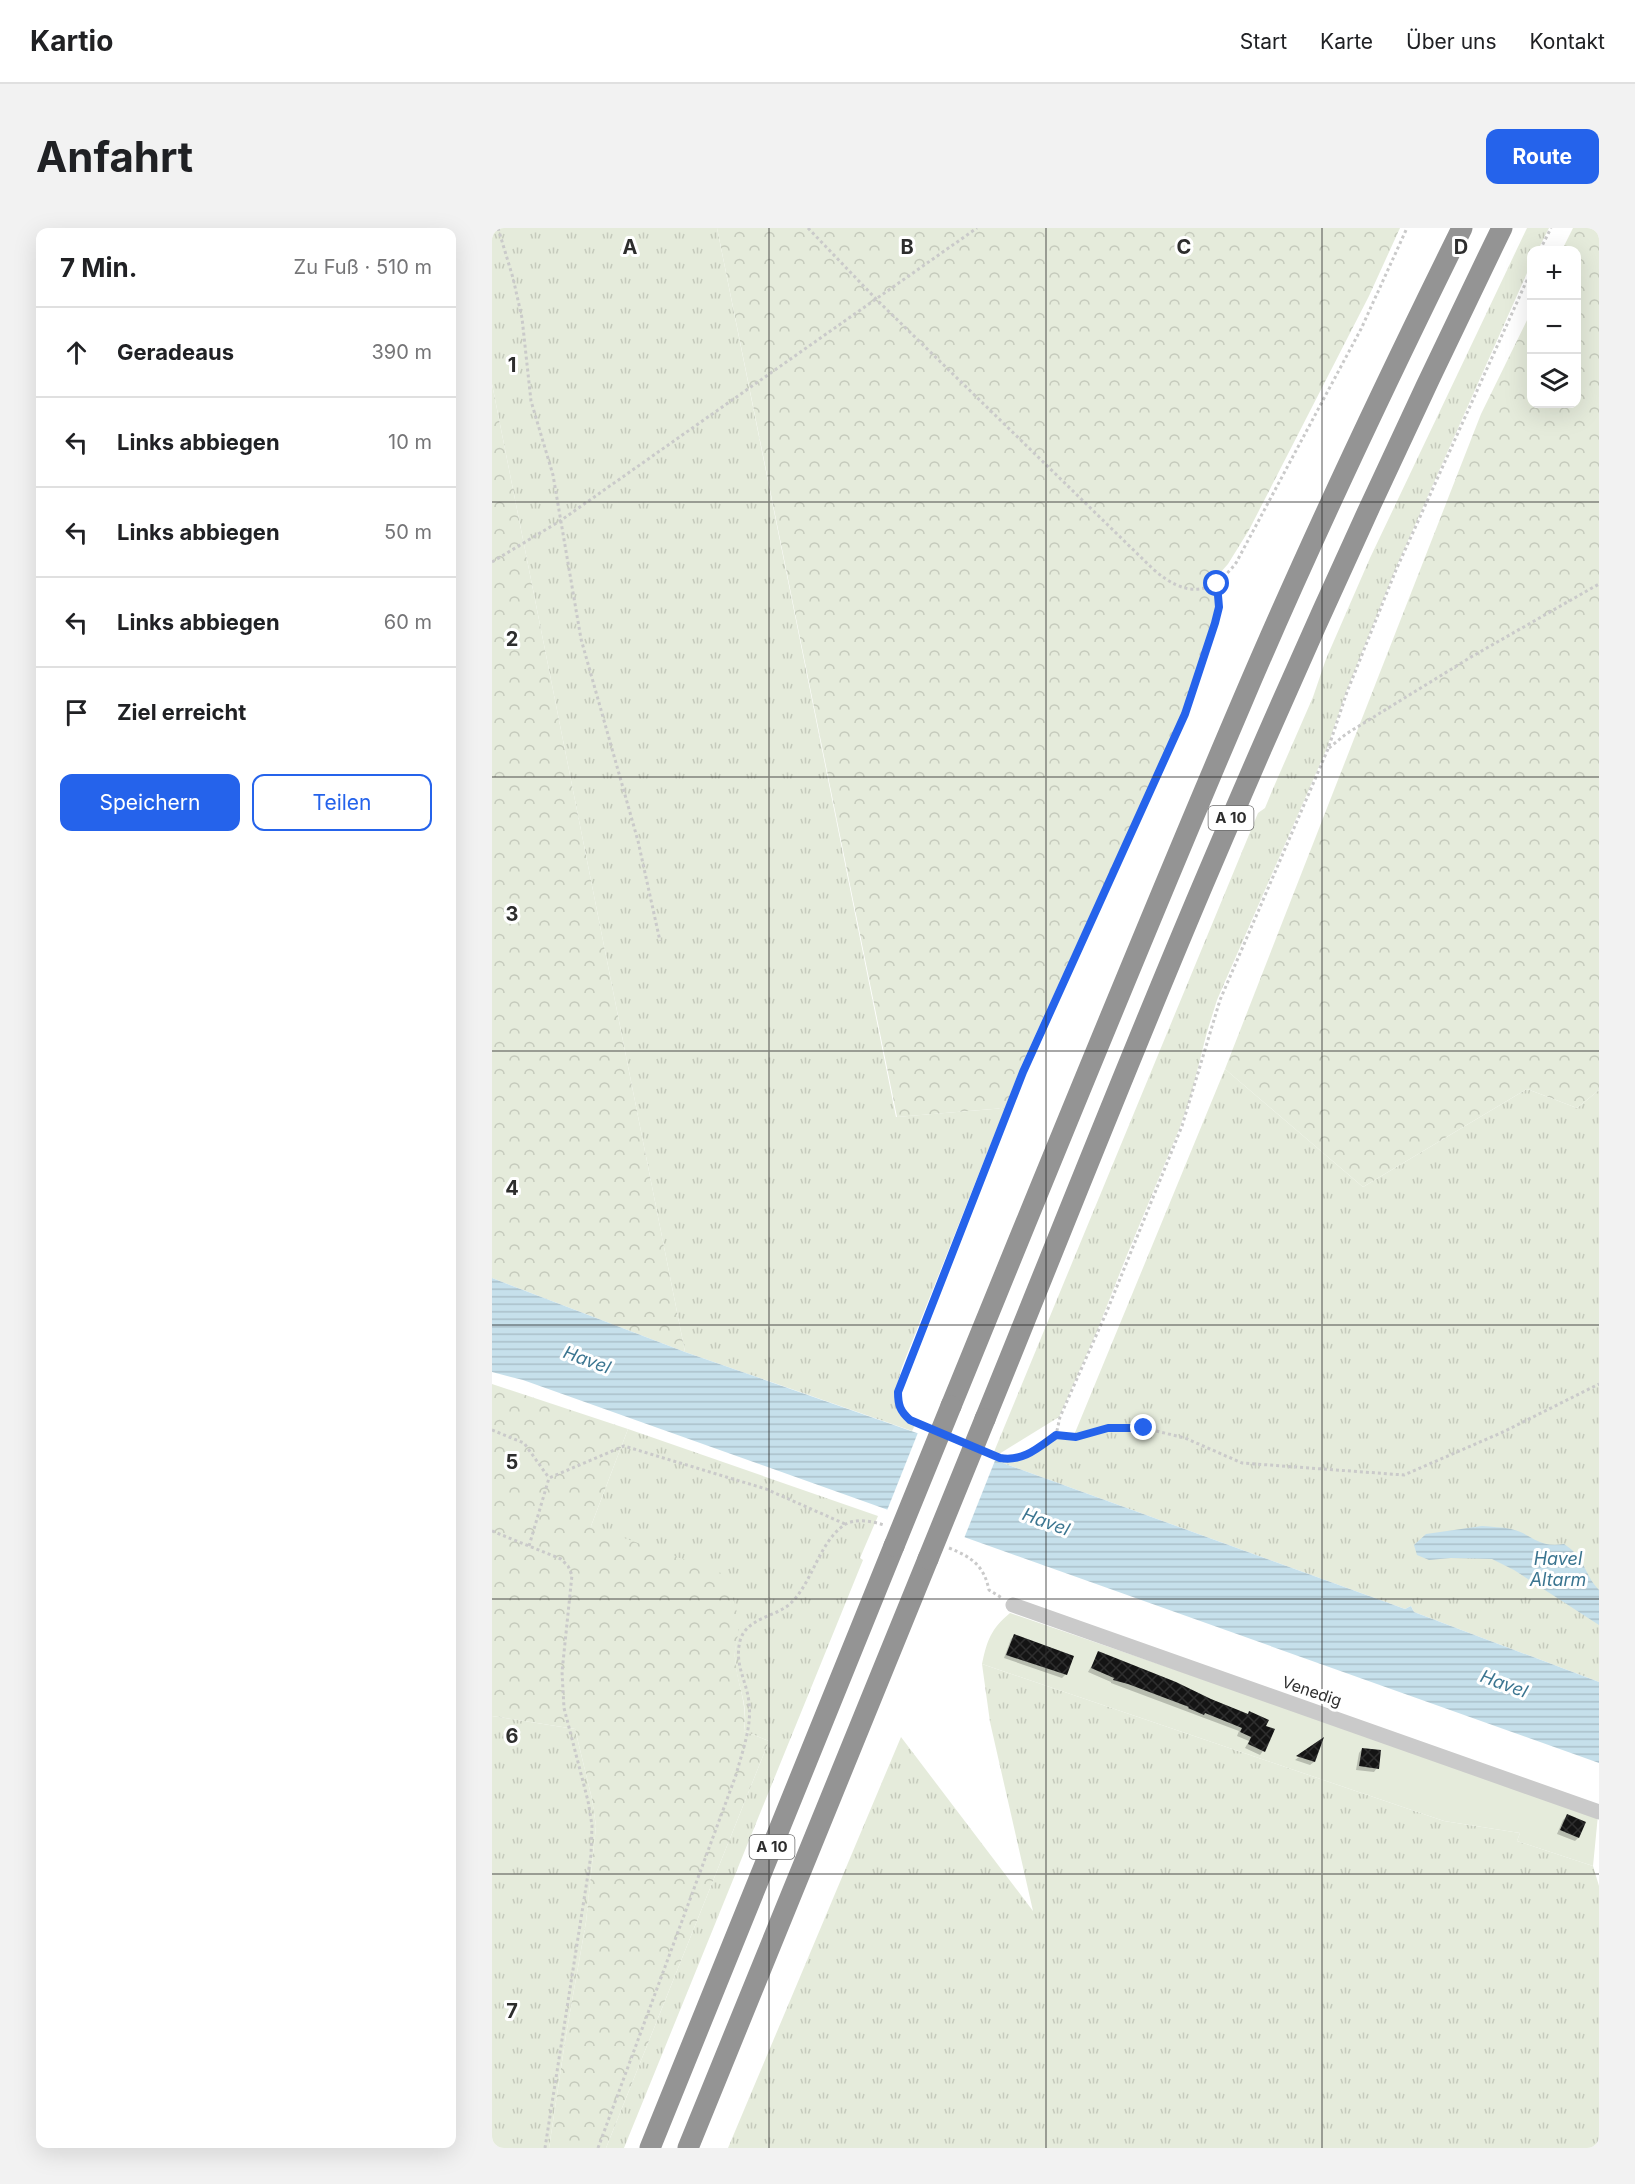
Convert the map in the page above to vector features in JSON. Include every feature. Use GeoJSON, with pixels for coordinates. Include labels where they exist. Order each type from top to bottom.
{"type":"FeatureCollection","features":[{"type":"Feature","properties":{"kind":"highway","name":"A 10"},"geometry":{"type":"LineString","coordinates":[[650,2148],[1163,887],[1242,700],[1377,405],[1462,228]]}},
{"type":"Feature","properties":{"kind":"highway","name":"A 10"},"geometry":{"type":"LineString","coordinates":[[688,2148],[1201,889],[1282,701],[1413,414],[1502,228]]}},
{"type":"Feature","properties":{"kind":"street","name":"Venedig"},"geometry":{"type":"LineString","coordinates":[[1013,1605],[1599,1812]]}},
{"type":"Feature","properties":{"kind":"path"},"geometry":{"type":"LineString","coordinates":[[498,228],[522,318],[531,401],[552,475],[580,639],[636,831],[660,941]]}},
{"type":"Feature","properties":{"kind":"path"},"geometry":{"type":"LineString","coordinates":[[808,228],[877,300],[1164,579],[1194,589],[1206,589],[1217,584],[1236,563],[1361,329],[1407,228]]}},
{"type":"Feature","properties":{"kind":"path"},"geometry":{"type":"LineString","coordinates":[[492,562],[560,521],[977,228]]}},
{"type":"Feature","properties":{"kind":"path"},"geometry":{"type":"LineString","coordinates":[[1542,246],[1551,228]]}},
{"type":"Feature","properties":{"kind":"path"},"geometry":{"type":"LineString","coordinates":[[1056,1435],[1060,1418],[1103,1321],[1182,1126],[1220,1000],[1328,749],[1347,692],[1396,570],[1527,279]]}},
{"type":"Feature","properties":{"kind":"path"},"geometry":{"type":"LineString","coordinates":[[931,1429],[910,1420],[902,1412],[898,1404],[898,1392],[1023,1072],[1185,714],[1219,607],[1217,584]]}},
{"type":"Feature","properties":{"kind":"path"},"geometry":{"type":"LineString","coordinates":[[1328,749],[1346,734],[1471,657],[1599,584]]}},
{"type":"Feature","properties":{"kind":"path"},"geometry":{"type":"LineString","coordinates":[[980,1450],[1000,1458],[1020,1458],[1056,1435],[1076,1437],[1108,1428],[1144,1428],[1185,1438],[1242,1463],[1404,1475],[1503,1432],[1599,1384]]}},
{"type":"Feature","properties":{"kind":"path"},"geometry":{"type":"LineString","coordinates":[[492,1431],[524,1443],[549,1478]]}},
{"type":"Feature","properties":{"kind":"path"},"geometry":{"type":"LineString","coordinates":[[549,1478],[624,1446],[766,1489],[845,1524],[828,1543],[799,1594],[787,1606],[752,1624],[741,1638],[738,1654],[741,1678],[749,1702],[750,1717],[736,1775],[598,2148]]}},
{"type":"Feature","properties":{"kind":"path"},"geometry":{"type":"LineString","coordinates":[[529,1546],[549,1478]]}},
{"type":"Feature","properties":{"kind":"path"},"geometry":{"type":"LineString","coordinates":[[492,1531],[561,1560],[568,1566],[572,1575],[562,1672],[564,1708],[588,1801],[592,1825],[591,1854],[545,2148]]}},
{"type":"Feature","properties":{"kind":"green space"},"geometry":{"type":"Polygon","coordinates":[[[492,228],[717,228],[896,1117],[1005,1108],[902,1367],[896,1393],[897,1407],[906,1419],[915,1425],[912,1431],[685,1352],[492,384],[492,228]]]}},
{"type":"Feature","properties":{"kind":"green space"},"geometry":{"type":"Polygon","coordinates":[[[717,228],[1400,228],[1369,296],[1249,530],[1228,564],[1214,580],[1217,594],[1212,626],[1183,712],[1022,1064],[1005,1108],[897,1117],[717,228]]]}},
{"type":"Feature","properties":{"kind":"green space"},"geometry":{"type":"Polygon","coordinates":[[[1527,228],[1549,228],[1540,246],[1527,246],[1527,273],[1395,570],[1346,692],[1327,748],[1217,1000],[1180,1127],[1097,1331],[1059,1417],[991,1459],[1258,813],[1265,808],[1370,558],[1527,228]]]}},
{"type":"Feature","properties":{"kind":"green space"},"geometry":{"type":"Polygon","coordinates":[[[1573,228],[1599,228],[1599,1090],[1577,1108],[1527,1089],[1363,1187],[1225,1069],[1481,414],[1527,320],[1527,408],[1581,408],[1581,246],[1564,246],[1573,228]]]}},
{"type":"Feature","properties":{"kind":"green space"},"geometry":{"type":"Polygon","coordinates":[[[492,384],[685,1352],[492,1278],[492,384]]]}},
{"type":"Feature","properties":{"kind":"green space"},"geometry":{"type":"Polygon","coordinates":[[[1225,1069],[1363,1187],[1527,1089],[1577,1108],[1599,1090],[1599,1682],[1414,1612],[1411,1606],[1405,1609],[1000,1462],[1030,1456],[1056,1438],[1072,1440],[1225,1069]]]}},
{"type":"Feature","properties":{"kind":"green space"},"geometry":{"type":"Polygon","coordinates":[[[492,1384],[628,1429],[591,1526],[721,1573],[732,1595],[738,1618],[735,1655],[745,1711],[744,1731],[769,1741],[606,2148],[549,2148],[586,1922],[596,1826],[592,1799],[575,1729],[492,1716],[492,1384]]]}},
{"type":"Feature","properties":{"kind":"green space"},"geometry":{"type":"Polygon","coordinates":[[[628,1429],[878,1516],[860,1558],[863,1560],[624,2148],[606,2148],[769,1741],[744,1731],[745,1710],[735,1654],[738,1634],[591,1526],[628,1429]]]}},
{"type":"Feature","properties":{"kind":"green space"},"geometry":{"type":"Polygon","coordinates":[[[1010,1613],[1598,1815],[1593,1866],[1517,1841],[1520,1833],[1444,1821],[982,1664],[991,1636],[998,1624],[1010,1613]]]}},
{"type":"Feature","properties":{"kind":"green space"},"geometry":{"type":"Polygon","coordinates":[[[982,1664],[1444,1821],[1520,1833],[1517,1841],[1593,1866],[1599,1886],[1599,2148],[728,2148],[901,1737],[1033,1911],[990,1722],[982,1664]]]}},
{"type":"Feature","properties":{"kind":"green space"},"geometry":{"type":"Polygon","coordinates":[[[492,1716],[575,1729],[592,1799],[596,1826],[586,1922],[549,2148],[492,2148],[492,1716]]]}},
{"type":"Feature","properties":{"kind":"water","name":"Havel"},"geometry":{"type":"Polygon","coordinates":[[[492,1278],[685,1352],[1000,1462],[1405,1609],[1411,1606],[1414,1612],[1599,1682],[1599,1763],[523,1380],[492,1372],[492,1278]]]}},
{"type":"Feature","properties":{"kind":"water","name":"Havel Altarm"},"geometry":{"type":"Polygon","coordinates":[[[1482,1526],[1511,1529],[1547,1544],[1564,1544],[1571,1549],[1581,1560],[1599,1590],[1599,1625],[1514,1570],[1492,1559],[1429,1560],[1417,1555],[1414,1545],[1426,1534],[1482,1526]]]}},
{"type":"Feature","properties":{"kind":"pier"},"geometry":{"type":"Polygon","coordinates":[[[919,1430],[996,1458],[963,1541],[886,1513],[919,1430]]]}},
{"type":"Feature","properties":{"kind":"building"},"geometry":{"type":"Polygon","coordinates":[[[1014,1634],[1074,1656],[1067,1675],[1006,1655],[1014,1634]]]}},
{"type":"Feature","properties":{"kind":"building"},"geometry":{"type":"Polygon","coordinates":[[[1098,1651],[1248,1714],[1249,1711],[1269,1720],[1266,1726],[1275,1729],[1265,1752],[1248,1744],[1251,1737],[1240,1732],[1242,1728],[1113,1680],[1114,1678],[1091,1668],[1098,1651]]]}},
{"type":"Feature","properties":{"kind":"building"},"geometry":{"type":"Polygon","coordinates":[[[1324,1737],[1315,1762],[1296,1756],[1324,1737]]]}},
{"type":"Feature","properties":{"kind":"building"},"geometry":{"type":"Polygon","coordinates":[[[1362,1748],[1381,1750],[1379,1769],[1359,1766],[1362,1748]]]}},
{"type":"Feature","properties":{"kind":"building"},"geometry":{"type":"Polygon","coordinates":[[[1567,1814],[1586,1822],[1579,1838],[1560,1830],[1567,1814]]]}},
{"type":"Feature","properties":{"kind":"route"},"geometry":{"type":"LineString","coordinates":[[1144,1428],[1108,1428],[1076,1437],[1056,1435],[1029,1454],[1009,1460],[910,1420],[898,1404],[898,1392],[1023,1072],[1185,714],[1210,642],[1219,607],[1217,584]]}}]}
